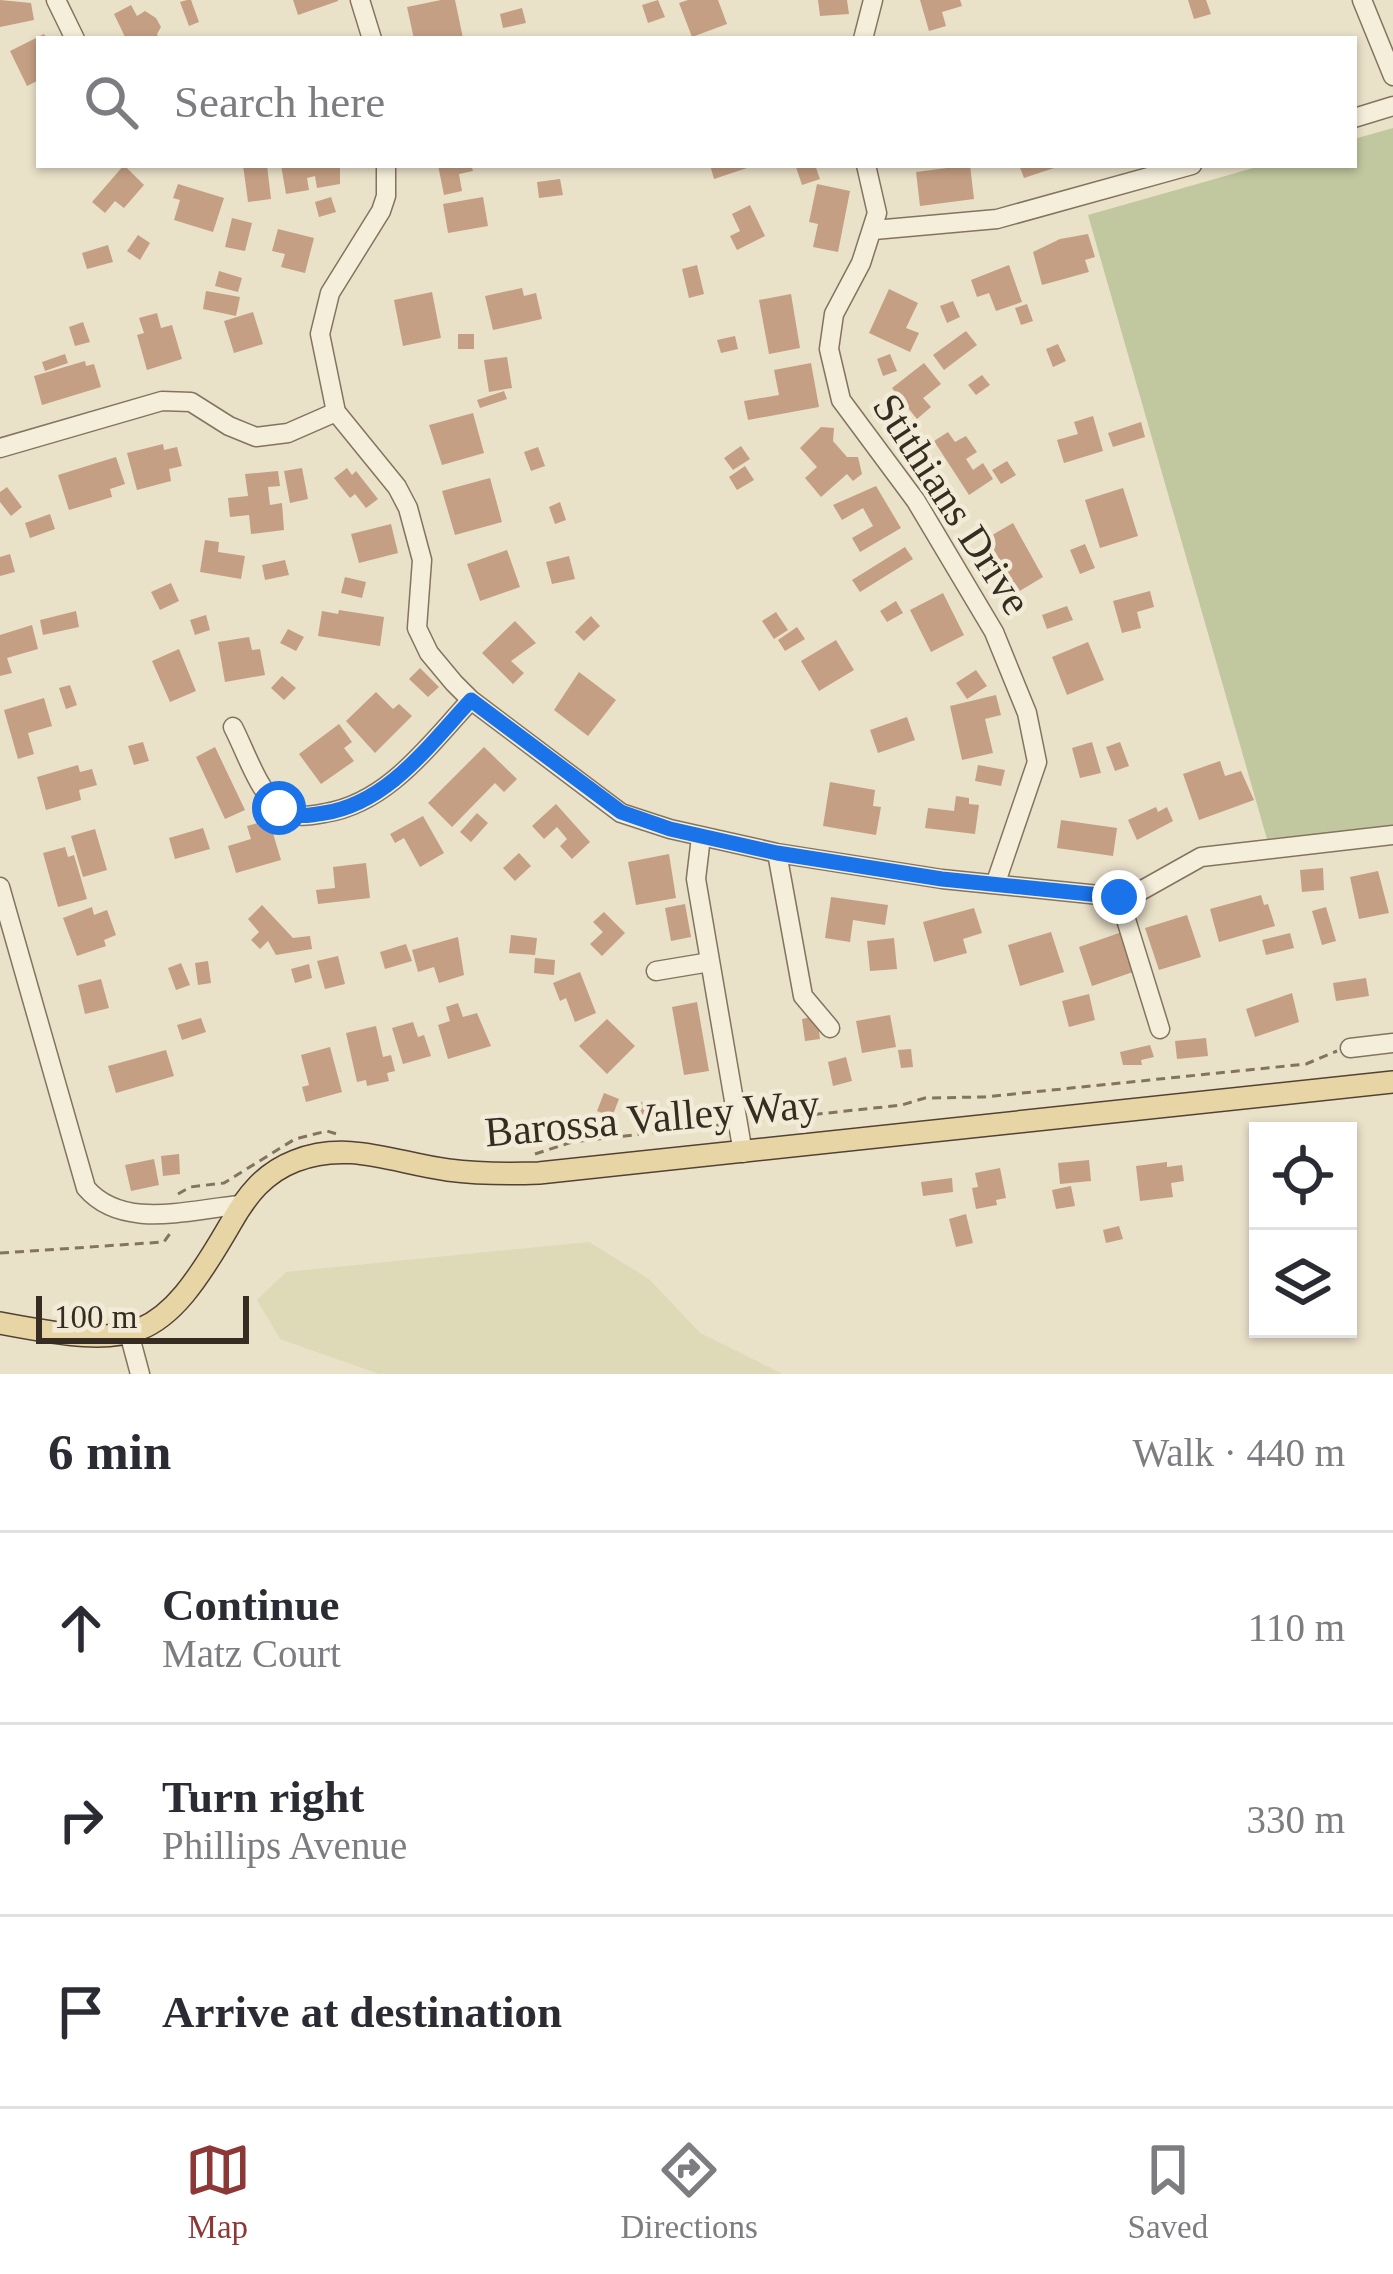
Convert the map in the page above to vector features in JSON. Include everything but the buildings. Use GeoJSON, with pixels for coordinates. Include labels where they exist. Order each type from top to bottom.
{"type":"FeatureCollection","features":[{"type":"Feature","properties":{"kind":"main road","name":"Barossa Valley Way"},"geometry":{"type":"LineString","coordinates":[[129,1333],[159,1319],[187,1295],[241,1205],[272,1172],[325,1152],[378,1154],[442,1169],[494,1174],[743,1153],[1393,1082]]}},
{"type":"Feature","properties":{"kind":"main road"},"geometry":{"type":"LineString","coordinates":[[0,1324],[95,1337],[129,1333]]}},
{"type":"Feature","properties":{"kind":"street"},"geometry":{"type":"LineString","coordinates":[[56,0],[74,36]]}},
{"type":"Feature","properties":{"kind":"street"},"geometry":{"type":"LineString","coordinates":[[361,0],[371,36]]}},
{"type":"Feature","properties":{"kind":"street"},"geometry":{"type":"LineString","coordinates":[[864,36],[872,0]]}},
{"type":"Feature","properties":{"kind":"street"},"geometry":{"type":"LineString","coordinates":[[1362,0],[1393,76]]}},
{"type":"Feature","properties":{"kind":"street"},"geometry":{"type":"LineString","coordinates":[[1357,117],[1393,106]]}},
{"type":"Feature","properties":{"kind":"street"},"geometry":{"type":"LineString","coordinates":[[386,168],[381,211],[330,293],[320,334],[336,412],[397,487],[407,508],[422,560],[417,628],[439,668],[471,700],[621,812],[701,837],[777,853],[942,879],[1119,897],[1135,894],[1201,857],[1393,835]]}},
{"type":"Feature","properties":{"kind":"street"},"geometry":{"type":"LineString","coordinates":[[867,168],[877,214],[874,230],[998,219],[1181,168]]}},
{"type":"Feature","properties":{"kind":"street","name":"Stithians Drive"},"geometry":{"type":"LineString","coordinates":[[874,230],[828,334],[842,400],[916,501],[994,632],[1038,752],[996,882]]}},
{"type":"Feature","properties":{"kind":"street"},"geometry":{"type":"LineString","coordinates":[[0,448],[162,401],[191,402],[243,434],[256,436],[288,433],[336,412]]}},
{"type":"Feature","properties":{"kind":"street"},"geometry":{"type":"LineString","coordinates":[[232,728],[270,799],[290,815],[315,815],[354,806],[382,790],[471,700]]}},
{"type":"Feature","properties":{"kind":"street"},"geometry":{"type":"LineString","coordinates":[[701,837],[696,879],[743,1153]]}},
{"type":"Feature","properties":{"kind":"street"},"geometry":{"type":"LineString","coordinates":[[777,853],[803,995],[830,1028]]}},
{"type":"Feature","properties":{"kind":"street"},"geometry":{"type":"LineString","coordinates":[[0,887],[86,1187],[101,1204],[120,1213],[241,1205]]}},
{"type":"Feature","properties":{"kind":"street"},"geometry":{"type":"LineString","coordinates":[[1119,897],[1160,1029]]}},
{"type":"Feature","properties":{"kind":"street"},"geometry":{"type":"LineString","coordinates":[[656,971],[710,962]]}},
{"type":"Feature","properties":{"kind":"street"},"geometry":{"type":"LineString","coordinates":[[1350,1048],[1393,1043]]}},
{"type":"Feature","properties":{"kind":"street"},"geometry":{"type":"LineString","coordinates":[[129,1333],[140,1374]]}},
{"type":"Feature","properties":{"kind":"path"},"geometry":{"type":"LineString","coordinates":[[0,1253],[164,1242],[176,1226],[178,1210]]}},
{"type":"Feature","properties":{"kind":"shaded area"},"geometry":{"type":"Polygon","coordinates":[[[589,1242],[649,1279],[700,1333],[783,1374],[379,1374],[280,1339],[257,1300],[286,1272],[589,1242]]]}},
{"type":"Feature","properties":{"kind":"green space"},"geometry":{"type":"Polygon","coordinates":[[[1393,128],[1393,826],[1267,839],[1088,215],[1253,168],[1357,168],[1357,138],[1393,128]]]}},
{"type":"Feature","properties":{"kind":"route"},"geometry":{"type":"LineString","coordinates":[[279,808],[303,816],[339,811],[368,800],[417,758],[471,700],[621,812],[670,829],[777,853],[942,879],[1119,897]]}}]}
